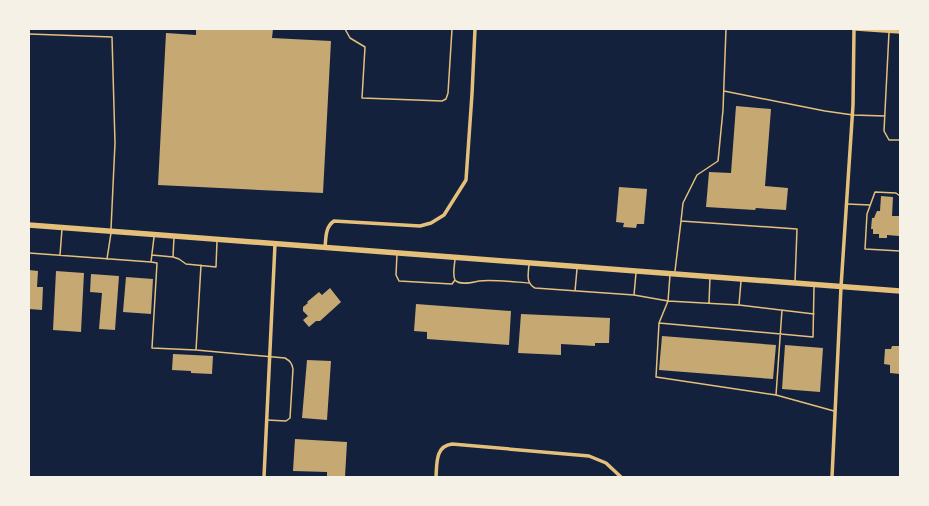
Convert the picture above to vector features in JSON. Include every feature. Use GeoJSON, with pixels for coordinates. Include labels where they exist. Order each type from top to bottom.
{"type":"FeatureCollection","features":[{"type":"Feature","properties":{"kind":"main road"},"geometry":{"type":"LineString","coordinates":[[29,225],[900,291]]}},
{"type":"Feature","properties":{"kind":"street"},"geometry":{"type":"LineString","coordinates":[[325,248],[328,228],[334,221],[420,226],[432,223],[444,215],[466,180],[475,29]]}},
{"type":"Feature","properties":{"kind":"street"},"geometry":{"type":"LineString","coordinates":[[832,477],[841,287],[853,115],[855,29],[900,32]]}},
{"type":"Feature","properties":{"kind":"street"},"geometry":{"type":"LineString","coordinates":[[264,477],[275,244]]}},
{"type":"Feature","properties":{"kind":"street"},"geometry":{"type":"LineString","coordinates":[[436,477],[438,455],[443,447],[452,444],[589,456],[606,463],[621,477]]}},
{"type":"Feature","properties":{"kind":"lane"},"geometry":{"type":"LineString","coordinates":[[345,29],[350,38],[365,46],[362,98],[442,101],[446,99],[448,93],[452,29]]}},
{"type":"Feature","properties":{"kind":"lane"},"geometry":{"type":"LineString","coordinates":[[726,29],[724,91],[718,162],[697,175],[683,203],[668,301],[659,323],[656,377],[776,395],[836,412]]}},
{"type":"Feature","properties":{"kind":"lane"},"geometry":{"type":"LineString","coordinates":[[889,32],[884,131],[889,140],[900,140]]}},
{"type":"Feature","properties":{"kind":"lane"},"geometry":{"type":"LineString","coordinates":[[29,34],[112,37],[115,143],[111,232],[107,259]]}},
{"type":"Feature","properties":{"kind":"lane"},"geometry":{"type":"LineString","coordinates":[[724,91],[825,111],[853,115],[885,116]]}},
{"type":"Feature","properties":{"kind":"lane"},"geometry":{"type":"LineString","coordinates":[[900,196],[896,193],[875,192],[867,214],[865,249],[900,251]]}},
{"type":"Feature","properties":{"kind":"lane"},"geometry":{"type":"LineString","coordinates":[[847,204],[870,205]]}},
{"type":"Feature","properties":{"kind":"lane"},"geometry":{"type":"LineString","coordinates":[[681,221],[797,229],[795,284]]}},
{"type":"Feature","properties":{"kind":"lane"},"geometry":{"type":"LineString","coordinates":[[60,255],[62,228]]}},
{"type":"Feature","properties":{"kind":"lane"},"geometry":{"type":"LineString","coordinates":[[151,262],[154,235]]}},
{"type":"Feature","properties":{"kind":"lane"},"geometry":{"type":"LineString","coordinates":[[173,257],[174,236]]}},
{"type":"Feature","properties":{"kind":"lane"},"geometry":{"type":"LineString","coordinates":[[152,255],[173,257],[186,264],[216,267],[218,240]]}},
{"type":"Feature","properties":{"kind":"lane"},"geometry":{"type":"LineString","coordinates":[[29,253],[157,263],[152,348],[196,350],[285,358],[290,361],[293,369],[290,418],[286,421],[266,420]]}},
{"type":"Feature","properties":{"kind":"lane"},"geometry":{"type":"LineString","coordinates":[[397,254],[396,275],[399,281],[452,284],[456,280]]}},
{"type":"Feature","properties":{"kind":"lane"},"geometry":{"type":"LineString","coordinates":[[455,258],[454,275],[456,280],[459,282],[470,283],[480,280],[528,283],[530,286],[535,288],[634,295],[668,301],[738,305],[814,314]]}},
{"type":"Feature","properties":{"kind":"lane"},"geometry":{"type":"LineString","coordinates":[[528,283],[529,264]]}},
{"type":"Feature","properties":{"kind":"lane"},"geometry":{"type":"LineString","coordinates":[[196,350],[202,265]]}},
{"type":"Feature","properties":{"kind":"lane"},"geometry":{"type":"LineString","coordinates":[[575,291],[577,267]]}},
{"type":"Feature","properties":{"kind":"lane"},"geometry":{"type":"LineString","coordinates":[[634,295],[636,272]]}},
{"type":"Feature","properties":{"kind":"lane"},"geometry":{"type":"LineString","coordinates":[[709,303],[710,277]]}},
{"type":"Feature","properties":{"kind":"lane"},"geometry":{"type":"LineString","coordinates":[[738,305],[741,280]]}},
{"type":"Feature","properties":{"kind":"lane"},"geometry":{"type":"LineString","coordinates":[[659,323],[813,337],[814,285]]}},
{"type":"Feature","properties":{"kind":"lane"},"geometry":{"type":"LineString","coordinates":[[776,395],[782,310]]}},
{"type":"Feature","properties":{"kind":"building"},"geometry":{"type":"Polygon","coordinates":[[[196,29],[273,29],[272,38],[331,41],[323,193],[158,185],[166,33],[196,35],[196,29]]]}},
{"type":"Feature","properties":{"kind":"building"},"geometry":{"type":"Polygon","coordinates":[[[736,106],[771,109],[765,186],[788,188],[786,210],[706,207],[709,172],[731,173],[736,106]]]}},
{"type":"Feature","properties":{"kind":"building"},"geometry":{"type":"Polygon","coordinates":[[[619,187],[647,189],[644,224],[637,224],[636,228],[623,227],[624,223],[616,222],[619,187]]]}},
{"type":"Feature","properties":{"kind":"building"},"geometry":{"type":"Polygon","coordinates":[[[881,196],[893,197],[892,216],[900,216],[899,236],[887,235],[887,238],[879,238],[879,234],[873,234],[873,229],[871,229],[872,218],[874,218],[877,211],[880,211],[881,196]]]}},
{"type":"Feature","properties":{"kind":"building"},"geometry":{"type":"Polygon","coordinates":[[[29,270],[38,271],[37,287],[43,287],[42,310],[29,309],[29,270]]]}},
{"type":"Feature","properties":{"kind":"building"},"geometry":{"type":"Polygon","coordinates":[[[56,271],[84,273],[81,332],[53,330],[56,271]]]}},
{"type":"Feature","properties":{"kind":"building"},"geometry":{"type":"Polygon","coordinates":[[[91,274],[119,276],[115,330],[99,329],[102,293],[90,292],[91,274]]]}},
{"type":"Feature","properties":{"kind":"building"},"geometry":{"type":"Polygon","coordinates":[[[126,277],[153,279],[151,314],[123,312],[126,277]]]}},
{"type":"Feature","properties":{"kind":"building"},"geometry":{"type":"Polygon","coordinates":[[[330,288],[341,302],[320,321],[316,321],[309,327],[303,320],[308,316],[303,311],[303,307],[319,292],[322,295],[330,288]]]}},
{"type":"Feature","properties":{"kind":"building"},"geometry":{"type":"Polygon","coordinates":[[[416,304],[511,311],[509,345],[427,339],[427,332],[414,331],[416,304]]]}},
{"type":"Feature","properties":{"kind":"building"},"geometry":{"type":"Polygon","coordinates":[[[521,314],[610,318],[609,343],[595,343],[595,346],[561,344],[561,355],[518,353],[521,314]]]}},
{"type":"Feature","properties":{"kind":"building"},"geometry":{"type":"Polygon","coordinates":[[[662,336],[776,345],[773,379],[659,370],[662,336]]]}},
{"type":"Feature","properties":{"kind":"building"},"geometry":{"type":"Polygon","coordinates":[[[785,345],[823,348],[820,392],[782,389],[785,345]]]}},
{"type":"Feature","properties":{"kind":"building"},"geometry":{"type":"Polygon","coordinates":[[[892,346],[900,346],[900,374],[890,373],[890,365],[884,364],[885,349],[891,349],[892,346]]]}},
{"type":"Feature","properties":{"kind":"building"},"geometry":{"type":"Polygon","coordinates":[[[173,354],[213,356],[212,374],[172,370],[173,354]]]}},
{"type":"Feature","properties":{"kind":"building"},"geometry":{"type":"Polygon","coordinates":[[[307,360],[331,361],[327,420],[302,418],[307,360]]]}},
{"type":"Feature","properties":{"kind":"building"},"geometry":{"type":"Polygon","coordinates":[[[295,439],[347,442],[345,477],[327,477],[327,472],[293,471],[295,439]]]}}]}
